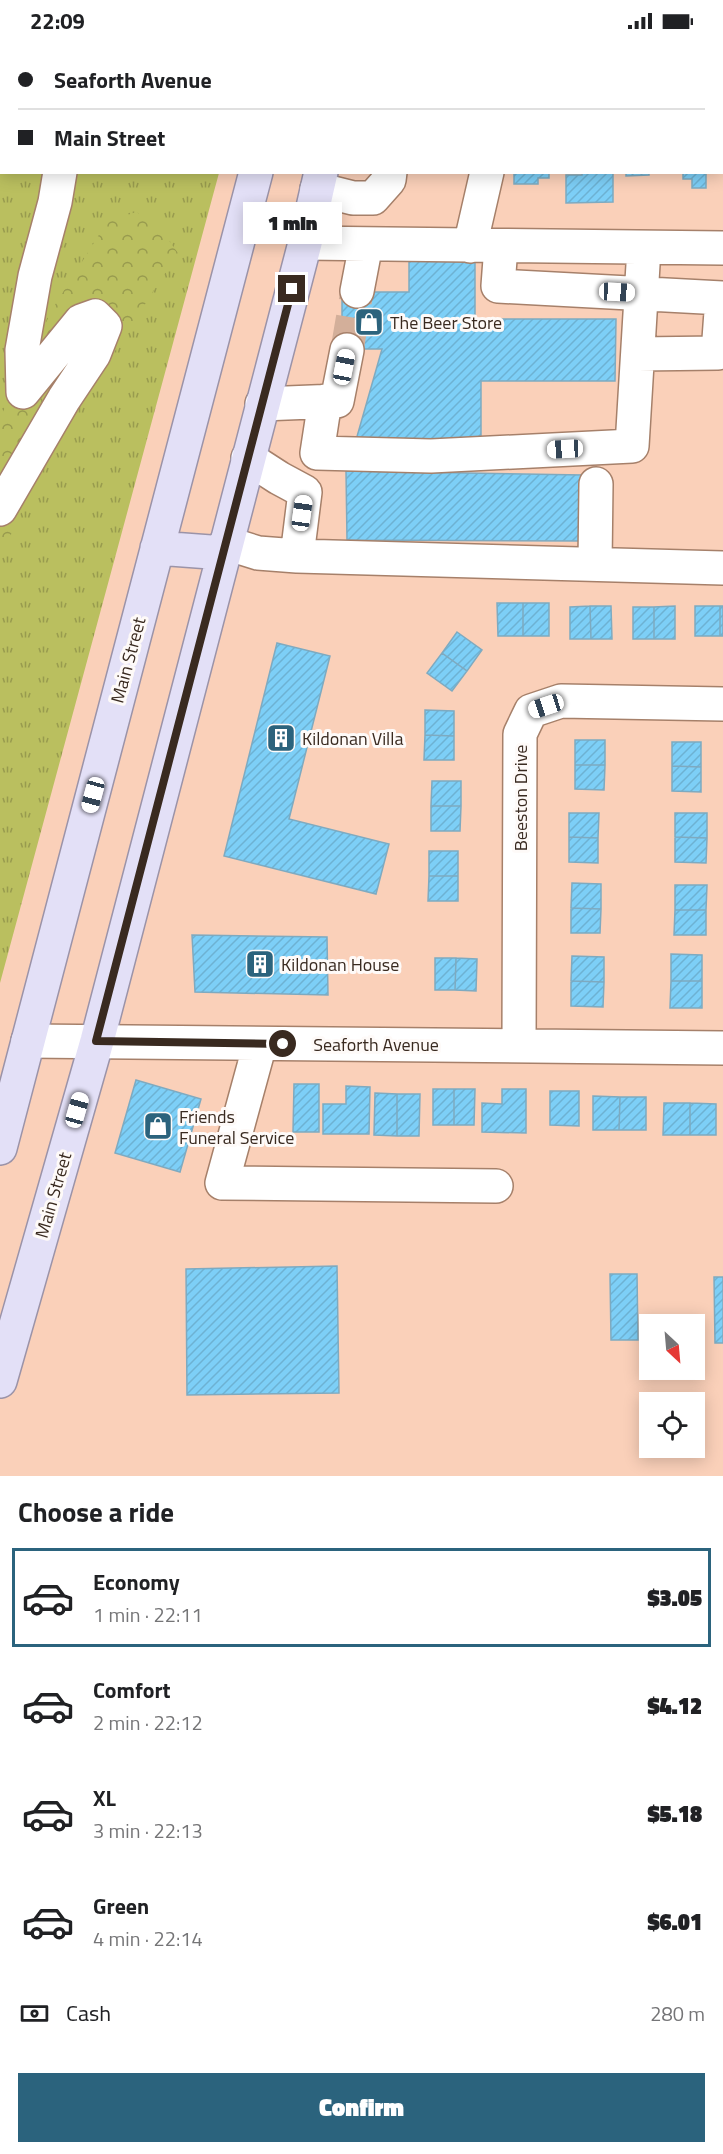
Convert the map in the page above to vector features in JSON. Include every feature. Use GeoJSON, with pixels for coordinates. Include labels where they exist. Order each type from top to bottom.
{"type":"FeatureCollection","features":[{"type":"Feature","properties":{"kind":"main road","name":"Main Street"},"geometry":{"type":"LineString","coordinates":[[0,1148],[255,174]]}},
{"type":"Feature","properties":{"kind":"main road","name":"Main Street"},"geometry":{"type":"LineString","coordinates":[[0,1381],[96,1041],[225,548],[304,243],[312,178]]}},
{"type":"Feature","properties":{"kind":"main road"},"geometry":{"type":"LineString","coordinates":[[157,548],[225,548]]}},
{"type":"Feature","properties":{"kind":"street"},"geometry":{"type":"LineString","coordinates":[[0,509],[64,399],[94,354],[105,326],[95,316],[81,321],[22,392],[22,350],[35,276],[53,211],[60,174]]}},
{"type":"Feature","properties":{"kind":"street"},"geometry":{"type":"LineString","coordinates":[[312,178],[353,198],[374,198],[389,180],[390,174]]}},
{"type":"Feature","properties":{"kind":"street"},"geometry":{"type":"LineString","coordinates":[[487,174],[486,246],[498,286],[722,298],[718,353],[638,354]]}},
{"type":"Feature","properties":{"kind":"street"},"geometry":{"type":"LineString","coordinates":[[304,243],[723,248]]}},
{"type":"Feature","properties":{"kind":"street"},"geometry":{"type":"LineString","coordinates":[[357,291],[366,244]]}},
{"type":"Feature","properties":{"kind":"street"},"geometry":{"type":"LineString","coordinates":[[325,401],[317,453],[431,456],[632,446],[644,248]]}},
{"type":"Feature","properties":{"kind":"street"},"geometry":{"type":"LineString","coordinates":[[262,404],[337,401],[347,350]]}},
{"type":"Feature","properties":{"kind":"street"},"geometry":{"type":"LineString","coordinates":[[248,458],[305,492],[297,556]]}},
{"type":"Feature","properties":{"kind":"street"},"geometry":{"type":"LineString","coordinates":[[595,564],[596,484]]}},
{"type":"Feature","properties":{"kind":"street"},"geometry":{"type":"LineString","coordinates":[[225,548],[297,556],[723,568]]}},
{"type":"Feature","properties":{"kind":"street","name":"Beeston Drive"},"geometry":{"type":"LineString","coordinates":[[519,1045],[520,734],[531,711],[561,701],[723,705]]}},
{"type":"Feature","properties":{"kind":"street","name":"Seaforth Avenue"},"geometry":{"type":"LineString","coordinates":[[28,1041],[723,1048]]}},
{"type":"Feature","properties":{"kind":"street"},"geometry":{"type":"LineString","coordinates":[[260,1044],[222,1183],[496,1186]]}},
{"type":"Feature","properties":{"kind":"green space"},"geometry":{"type":"Polygon","coordinates":[[[0,174],[219,174],[0,983],[0,174]]]}},
{"type":"Feature","properties":{"kind":"green space"},"geometry":{"type":"Polygon","coordinates":[[[136,212],[156,223],[178,253],[50,448],[0,559],[0,418],[53,308],[107,222],[136,212]]]}},
{"type":"Feature","properties":{"kind":"building"},"geometry":{"type":"Polygon","coordinates":[[[514,174],[549,174],[549,178],[538,178],[538,184],[514,184],[514,174]]]}},
{"type":"Feature","properties":{"kind":"building"},"geometry":{"type":"Polygon","coordinates":[[[613,174],[613,202],[566,203],[566,175],[613,174]]]}},
{"type":"Feature","properties":{"kind":"building"},"geometry":{"type":"Polygon","coordinates":[[[626,174],[649,174],[649,175],[626,176],[626,174]]]}},
{"type":"Feature","properties":{"kind":"building"},"geometry":{"type":"Polygon","coordinates":[[[683,174],[706,174],[706,188],[692,188],[692,179],[683,179],[683,174]]]}},
{"type":"Feature","properties":{"kind":"building"},"geometry":{"type":"Polygon","coordinates":[[[409,260],[475,260],[475,319],[616,319],[615,381],[481,381],[481,447],[354,447],[382,349],[342,349],[342,292],[409,292],[409,260]]]}},
{"type":"Feature","properties":{"kind":"building"},"geometry":{"type":"Polygon","coordinates":[[[346,471],[583,475],[582,541],[347,540],[346,471]]]}},
{"type":"Feature","properties":{"kind":"building"},"geometry":{"type":"Polygon","coordinates":[[[497,603],[523,603],[523,636],[498,636],[497,603]]]}},
{"type":"Feature","properties":{"kind":"building"},"geometry":{"type":"Polygon","coordinates":[[[523,603],[549,603],[549,636],[523,636],[523,603]]]}},
{"type":"Feature","properties":{"kind":"building"},"geometry":{"type":"Polygon","coordinates":[[[590,606],[591,639],[570,639],[570,607],[590,606]]]}},
{"type":"Feature","properties":{"kind":"building"},"geometry":{"type":"Polygon","coordinates":[[[590,606],[611,606],[612,639],[591,639],[590,606]]]}},
{"type":"Feature","properties":{"kind":"building"},"geometry":{"type":"Polygon","coordinates":[[[675,606],[675,639],[654,639],[654,607],[675,606]]]}},
{"type":"Feature","properties":{"kind":"building"},"geometry":{"type":"Polygon","coordinates":[[[695,606],[720,606],[720,636],[695,636],[695,606]]]}},
{"type":"Feature","properties":{"kind":"building"},"geometry":{"type":"Polygon","coordinates":[[[720,606],[723,606],[723,636],[720,636],[720,606]]]}},
{"type":"Feature","properties":{"kind":"building"},"geometry":{"type":"Polygon","coordinates":[[[633,607],[654,607],[654,639],[633,639],[633,607]]]}},
{"type":"Feature","properties":{"kind":"building"},"geometry":{"type":"Polygon","coordinates":[[[457,632],[482,650],[467,671],[442,653],[457,632]]]}},
{"type":"Feature","properties":{"kind":"building","name":"Kildonan Villa"},"geometry":{"type":"Polygon","coordinates":[[[277,643],[330,656],[289,819],[389,844],[376,894],[224,856],[277,643]]]}},
{"type":"Feature","properties":{"kind":"building"},"geometry":{"type":"Polygon","coordinates":[[[442,653],[467,671],[452,691],[427,673],[442,653]]]}},
{"type":"Feature","properties":{"kind":"building"},"geometry":{"type":"Polygon","coordinates":[[[425,710],[454,711],[454,736],[425,735],[425,710]]]}},
{"type":"Feature","properties":{"kind":"building"},"geometry":{"type":"Polygon","coordinates":[[[425,735],[454,736],[454,760],[424,760],[425,735]]]}},
{"type":"Feature","properties":{"kind":"building"},"geometry":{"type":"Polygon","coordinates":[[[575,740],[605,740],[605,765],[575,765],[575,740]]]}},
{"type":"Feature","properties":{"kind":"building"},"geometry":{"type":"Polygon","coordinates":[[[672,742],[701,742],[701,767],[672,766],[672,742]]]}},
{"type":"Feature","properties":{"kind":"building"},"geometry":{"type":"Polygon","coordinates":[[[575,765],[605,765],[604,790],[575,789],[575,765]]]}},
{"type":"Feature","properties":{"kind":"building"},"geometry":{"type":"Polygon","coordinates":[[[672,766],[701,767],[701,792],[672,791],[672,766]]]}},
{"type":"Feature","properties":{"kind":"building"},"geometry":{"type":"Polygon","coordinates":[[[432,781],[461,781],[461,806],[431,806],[432,781]]]}},
{"type":"Feature","properties":{"kind":"building"},"geometry":{"type":"Polygon","coordinates":[[[431,806],[461,806],[460,831],[431,831],[431,806]]]}},
{"type":"Feature","properties":{"kind":"building"},"geometry":{"type":"Polygon","coordinates":[[[569,813],[599,813],[598,838],[569,837],[569,813]]]}},
{"type":"Feature","properties":{"kind":"building"},"geometry":{"type":"Polygon","coordinates":[[[675,813],[707,813],[707,838],[675,837],[675,813]]]}},
{"type":"Feature","properties":{"kind":"building"},"geometry":{"type":"Polygon","coordinates":[[[569,837],[598,838],[598,863],[569,862],[569,837]]]}},
{"type":"Feature","properties":{"kind":"building"},"geometry":{"type":"Polygon","coordinates":[[[675,837],[707,838],[706,863],[675,862],[675,837]]]}},
{"type":"Feature","properties":{"kind":"building"},"geometry":{"type":"Polygon","coordinates":[[[429,851],[458,851],[458,876],[429,876],[429,851]]]}},
{"type":"Feature","properties":{"kind":"building"},"geometry":{"type":"Polygon","coordinates":[[[429,876],[458,876],[458,901],[428,901],[429,876]]]}},
{"type":"Feature","properties":{"kind":"building"},"geometry":{"type":"Polygon","coordinates":[[[572,883],[601,884],[601,909],[571,908],[572,883]]]}},
{"type":"Feature","properties":{"kind":"building"},"geometry":{"type":"Polygon","coordinates":[[[675,885],[707,885],[706,910],[675,910],[675,885]]]}},
{"type":"Feature","properties":{"kind":"building"},"geometry":{"type":"Polygon","coordinates":[[[571,908],[601,909],[600,933],[571,933],[571,908]]]}},
{"type":"Feature","properties":{"kind":"building"},"geometry":{"type":"Polygon","coordinates":[[[675,910],[706,910],[706,935],[674,935],[675,910]]]}},
{"type":"Feature","properties":{"kind":"building","name":"Kildonan House"},"geometry":{"type":"Polygon","coordinates":[[[192,935],[327,937],[328,995],[195,992],[192,935]]]}},
{"type":"Feature","properties":{"kind":"building"},"geometry":{"type":"Polygon","coordinates":[[[671,954],[702,955],[702,981],[671,981],[671,954]]]}},
{"type":"Feature","properties":{"kind":"building"},"geometry":{"type":"Polygon","coordinates":[[[572,956],[604,957],[604,982],[571,981],[572,956]]]}},
{"type":"Feature","properties":{"kind":"building"},"geometry":{"type":"Polygon","coordinates":[[[435,958],[456,958],[455,990],[435,990],[435,958]]]}},
{"type":"Feature","properties":{"kind":"building"},"geometry":{"type":"Polygon","coordinates":[[[456,958],[477,959],[476,991],[455,990],[456,958]]]}},
{"type":"Feature","properties":{"kind":"building"},"geometry":{"type":"Polygon","coordinates":[[[571,981],[604,982],[603,1007],[571,1006],[571,981]]]}},
{"type":"Feature","properties":{"kind":"building"},"geometry":{"type":"Polygon","coordinates":[[[671,981],[702,981],[702,1008],[670,1008],[671,981]]]}},
{"type":"Feature","properties":{"kind":"building","name":"Friends Funeral Service"},"geometry":{"type":"Polygon","coordinates":[[[136,1080],[201,1099],[180,1172],[115,1153],[136,1080]]]}},
{"type":"Feature","properties":{"kind":"building"},"geometry":{"type":"Polygon","coordinates":[[[294,1084],[319,1084],[319,1132],[293,1132],[294,1084]]]}},
{"type":"Feature","properties":{"kind":"building"},"geometry":{"type":"Polygon","coordinates":[[[346,1086],[370,1087],[369,1134],[323,1134],[323,1104],[346,1104],[346,1086]]]}},
{"type":"Feature","properties":{"kind":"building"},"geometry":{"type":"Polygon","coordinates":[[[433,1089],[454,1089],[454,1125],[433,1125],[433,1089]]]}},
{"type":"Feature","properties":{"kind":"building"},"geometry":{"type":"Polygon","coordinates":[[[454,1089],[475,1089],[474,1125],[454,1125],[454,1089]]]}},
{"type":"Feature","properties":{"kind":"building"},"geometry":{"type":"Polygon","coordinates":[[[502,1089],[526,1089],[526,1133],[482,1132],[482,1103],[502,1104],[502,1089]]]}},
{"type":"Feature","properties":{"kind":"building"},"geometry":{"type":"Polygon","coordinates":[[[550,1091],[579,1091],[579,1126],[550,1125],[550,1091]]]}},
{"type":"Feature","properties":{"kind":"building"},"geometry":{"type":"Polygon","coordinates":[[[375,1093],[397,1094],[397,1136],[374,1135],[375,1093]]]}},
{"type":"Feature","properties":{"kind":"building"},"geometry":{"type":"Polygon","coordinates":[[[397,1094],[420,1094],[419,1136],[397,1136],[397,1094]]]}},
{"type":"Feature","properties":{"kind":"building"},"geometry":{"type":"Polygon","coordinates":[[[593,1096],[620,1097],[619,1130],[593,1130],[593,1096]]]}},
{"type":"Feature","properties":{"kind":"building"},"geometry":{"type":"Polygon","coordinates":[[[620,1097],[646,1097],[646,1130],[619,1130],[620,1097]]]}},
{"type":"Feature","properties":{"kind":"building"},"geometry":{"type":"Polygon","coordinates":[[[664,1103],[690,1103],[690,1135],[663,1135],[664,1103]]]}},
{"type":"Feature","properties":{"kind":"building"},"geometry":{"type":"Polygon","coordinates":[[[690,1103],[716,1104],[716,1135],[690,1135],[690,1103]]]}},
{"type":"Feature","properties":{"kind":"building"},"geometry":{"type":"Polygon","coordinates":[[[337,1266],[339,1393],[187,1395],[186,1269],[337,1266]]]}},
{"type":"Feature","properties":{"kind":"building"},"geometry":{"type":"Polygon","coordinates":[[[610,1274],[637,1274],[638,1340],[611,1340],[610,1274]]]}},
{"type":"Feature","properties":{"kind":"building"},"geometry":{"type":"Polygon","coordinates":[[[714,1277],[723,1277],[723,1343],[715,1343],[714,1277]]]}},
{"type":"Feature","properties":{"kind":"tunnel"},"geometry":{"type":"LineString","coordinates":[[347,350],[357,291]]}},
{"type":"Feature","properties":{"kind":"place","name":"The Beer Store"},"geometry":{"type":"Point","coordinates":[369,322]}},
{"type":"Feature","properties":{"kind":"place","name":"Kildonan Villa"},"geometry":{"type":"Point","coordinates":[281,738]}},
{"type":"Feature","properties":{"kind":"place","name":"Kildonan House"},"geometry":{"type":"Point","coordinates":[260,964]}},
{"type":"Feature","properties":{"kind":"place","name":"Friends Funeral Service"},"geometry":{"type":"Point","coordinates":[158,1126]}},
{"type":"Feature","properties":{"kind":"route"},"geometry":{"type":"LineString","coordinates":[[283,1044],[96,1041],[292,289]]}}]}
